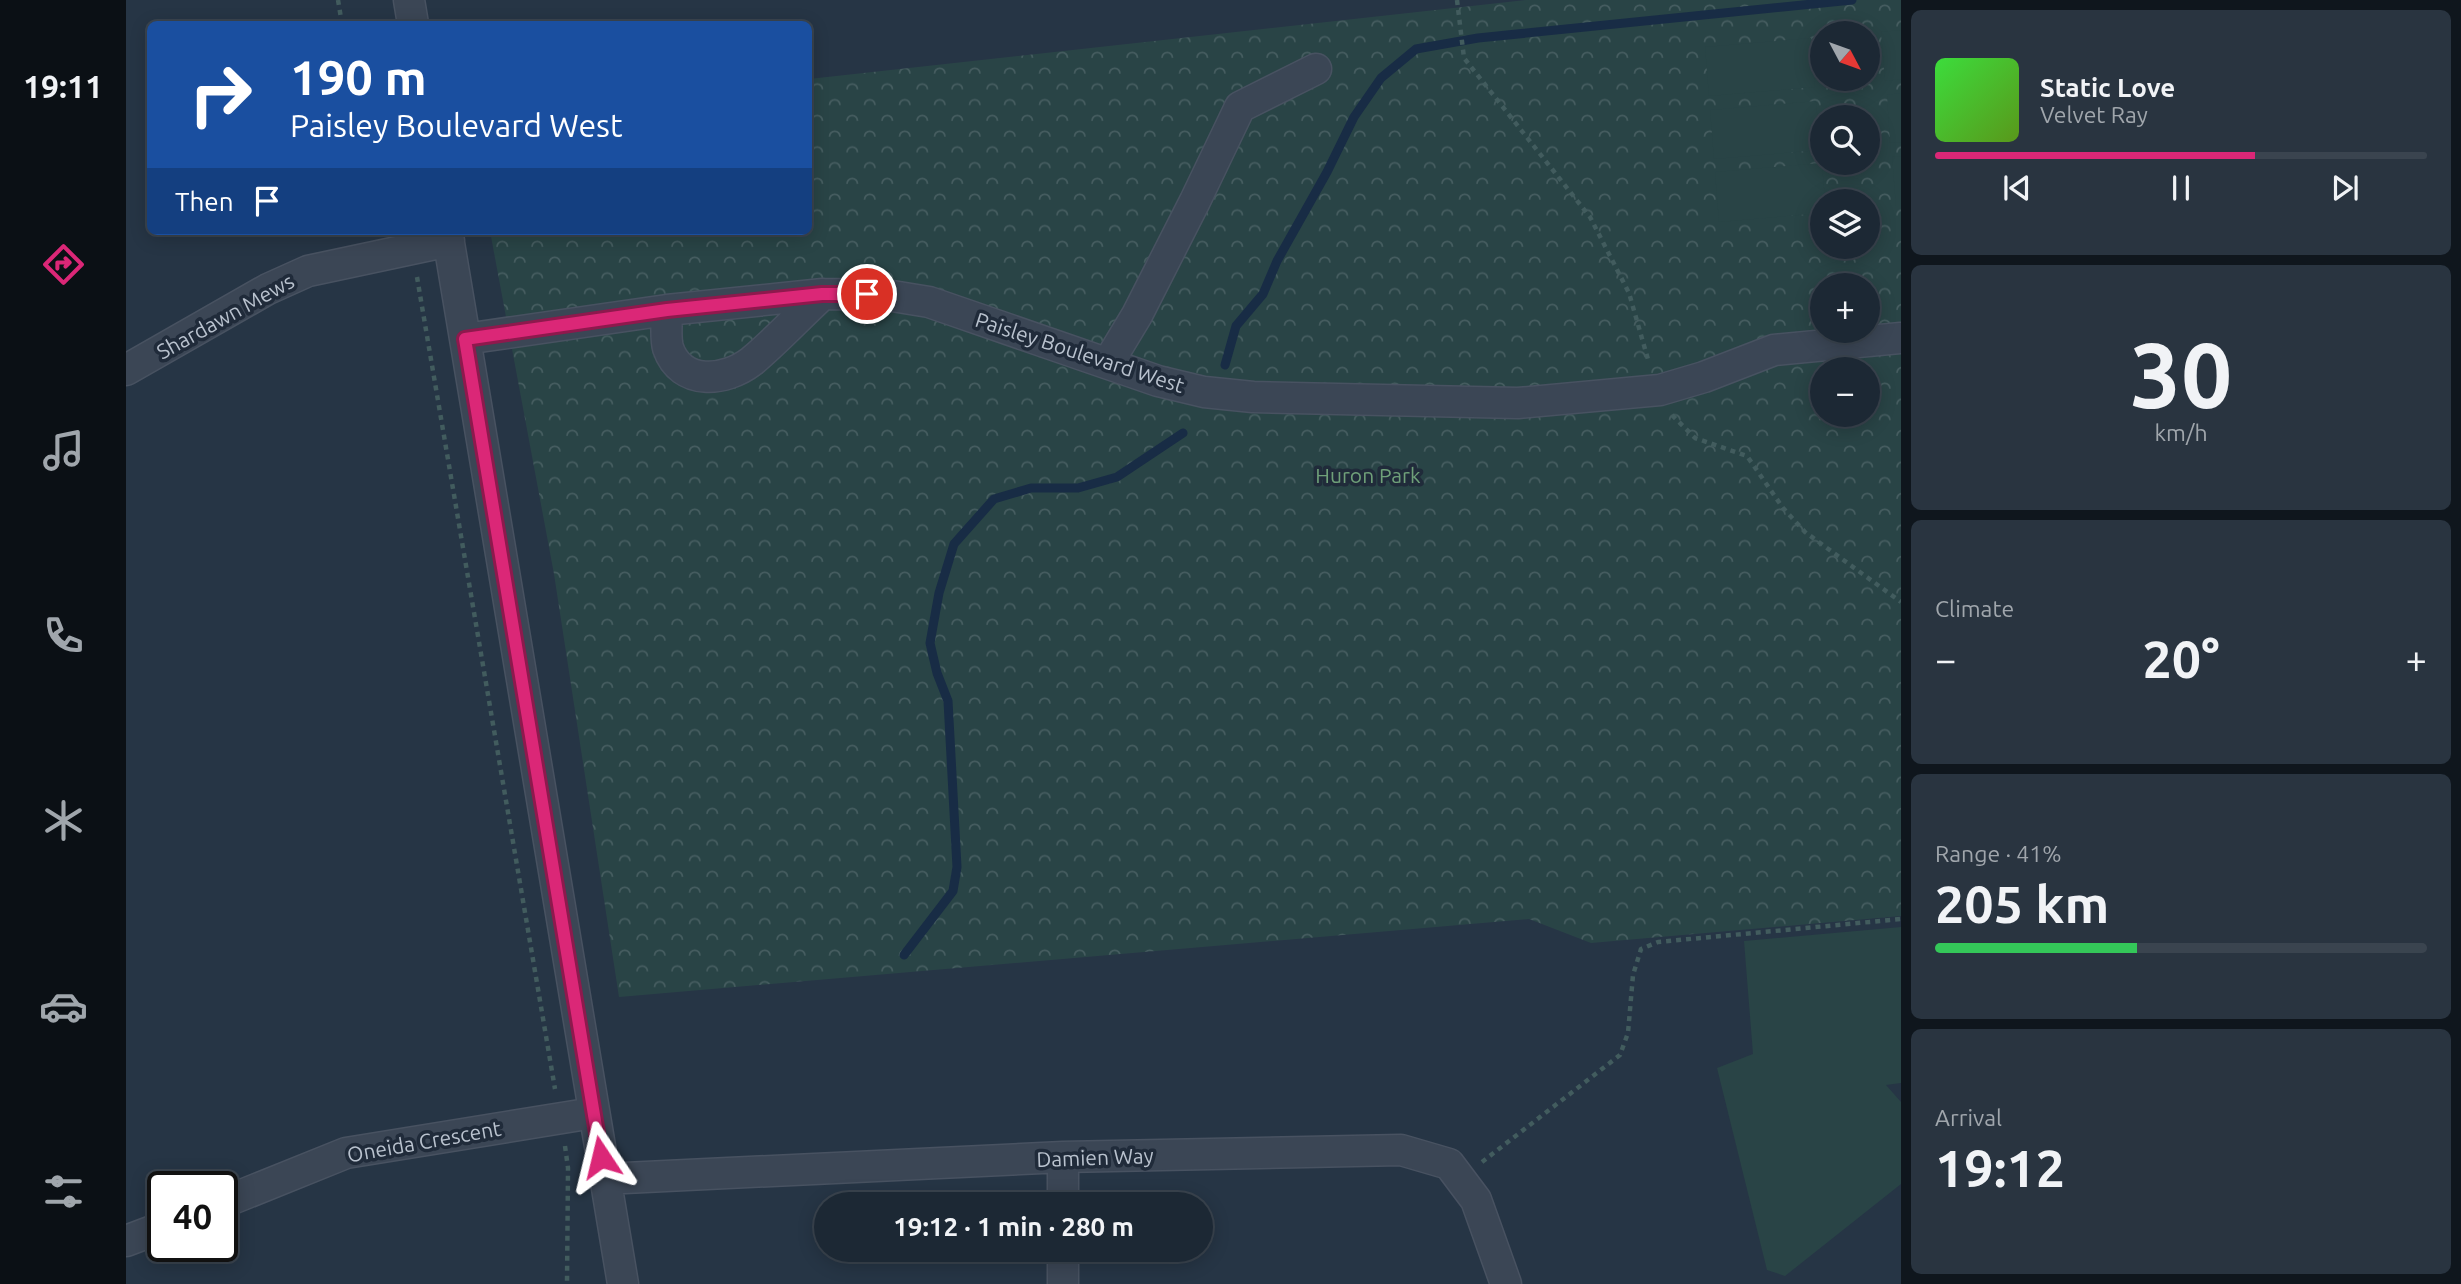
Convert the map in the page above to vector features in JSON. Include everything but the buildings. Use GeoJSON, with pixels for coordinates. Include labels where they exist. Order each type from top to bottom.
{"type":"FeatureCollection","features":[{"type":"Feature","properties":{"kind":"street"},"geometry":{"type":"LineString","coordinates":[[409,0],[412,21]]}},
{"type":"Feature","properties":{"kind":"street"},"geometry":{"type":"LineString","coordinates":[[1108,363],[1137,315],[1240,107],[1316,69]]}},
{"type":"Feature","properties":{"kind":"street"},"geometry":{"type":"LineString","coordinates":[[448,236],[623,1284]]}},
{"type":"Feature","properties":{"kind":"street","name":"Shardawn Mews"},"geometry":{"type":"LineString","coordinates":[[126,370],[268,289],[308,271],[448,236]]}},
{"type":"Feature","properties":{"kind":"street"},"geometry":{"type":"LineString","coordinates":[[667,310],[667,344],[674,360],[684,372],[694,377],[714,377],[733,372],[751,362],[822,294]]}},
{"type":"Feature","properties":{"kind":"street","name":"Paisley Boulevard West"},"geometry":{"type":"LineString","coordinates":[[465,339],[667,310],[822,294],[886,295],[929,302],[1158,381],[1204,392],[1253,397],[1518,403],[1660,390],[1704,377],[1774,349],[1901,338]]}},
{"type":"Feature","properties":{"kind":"street","name":"Oneida Crescent"},"geometry":{"type":"LineString","coordinates":[[238,1197],[346,1153],[593,1113]]}},
{"type":"Feature","properties":{"kind":"street","name":"Damien Way"},"geometry":{"type":"LineString","coordinates":[[604,1179],[1063,1157],[1401,1150],[1449,1164],[1476,1200],[1506,1284]]}},
{"type":"Feature","properties":{"kind":"street"},"geometry":{"type":"LineString","coordinates":[[1063,1157],[1063,1192]]}},
{"type":"Feature","properties":{"kind":"street"},"geometry":{"type":"LineString","coordinates":[[126,1241],[147,1233]]}},
{"type":"Feature","properties":{"kind":"street"},"geometry":{"type":"LineString","coordinates":[[1063,1262],[1063,1284]]}},
{"type":"Feature","properties":{"kind":"path"},"geometry":{"type":"LineString","coordinates":[[338,0],[342,21]]}},
{"type":"Feature","properties":{"kind":"path"},"geometry":{"type":"LineString","coordinates":[[1457,0],[1464,58],[1590,217],[1629,293],[1645,354],[1669,412],[1695,438],[1747,456],[1783,508],[1805,532],[1901,601]]}},
{"type":"Feature","properties":{"kind":"path"},"geometry":{"type":"LineString","coordinates":[[415,267],[555,1088]]}},
{"type":"Feature","properties":{"kind":"path"},"geometry":{"type":"LineString","coordinates":[[1460,1179],[1619,1055],[1628,1032],[1633,975],[1641,950],[1658,942],[1901,919]]}},
{"type":"Feature","properties":{"kind":"path"},"geometry":{"type":"LineString","coordinates":[[563,1136],[568,1168],[567,1284]]}},
{"type":"Feature","properties":{"kind":"green space","name":"Huron Park"},"geometry":{"type":"Polygon","coordinates":[[[1526,0],[1901,0],[1901,916],[1591,943],[1529,919],[619,997],[554,574],[491,235],[812,235],[812,79],[1526,0]]]}},
{"type":"Feature","properties":{"kind":"green space"},"geometry":{"type":"Polygon","coordinates":[[[1901,30],[1901,79],[1885,81],[1881,32],[1901,30]]]}},
{"type":"Feature","properties":{"kind":"green space"},"geometry":{"type":"Polygon","coordinates":[[[1810,38],[1810,87],[1709,96],[1705,47],[1810,38]]]}},
{"type":"Feature","properties":{"kind":"green space"},"geometry":{"type":"Polygon","coordinates":[[[1901,93],[1901,142],[1890,143],[1887,95],[1901,93]]]}},
{"type":"Feature","properties":{"kind":"green space"},"geometry":{"type":"Polygon","coordinates":[[[1816,101],[1816,105],[1810,105],[1810,151],[1714,159],[1710,110],[1816,101]]]}},
{"type":"Feature","properties":{"kind":"green space"},"geometry":{"type":"Polygon","coordinates":[[[1901,156],[1901,206],[1896,206],[1892,157],[1901,156]]]}},
{"type":"Feature","properties":{"kind":"green space"},"geometry":{"type":"Polygon","coordinates":[[[1810,164],[1810,175],[1823,175],[1824,189],[1810,189],[1810,214],[1719,222],[1715,172],[1810,164]]]}},
{"type":"Feature","properties":{"kind":"green space"},"geometry":{"type":"Polygon","coordinates":[[[1901,927],[1901,1083],[1886,1085],[1901,1102],[1901,1184],[1785,1276],[1767,1270],[1717,1068],[1753,1054],[1744,941],[1901,927]]]}},
{"type":"Feature","properties":{"kind":"waterway"},"geometry":{"type":"LineString","coordinates":[[1225,365],[1236,326],[1263,294],[1277,261],[1327,172],[1354,117],[1381,78],[1416,49],[1478,38],[1852,0]]}},
{"type":"Feature","properties":{"kind":"waterway"},"geometry":{"type":"LineString","coordinates":[[904,955],[953,891],[957,867],[948,701],[937,673],[930,643],[939,593],[954,544],[994,499],[1031,488],[1078,488],[1117,477],[1183,433]]}},
{"type":"Feature","properties":{"kind":"route"},"geometry":{"type":"LineString","coordinates":[[601,1157],[465,339],[667,310],[822,294],[867,294]]}}]}
